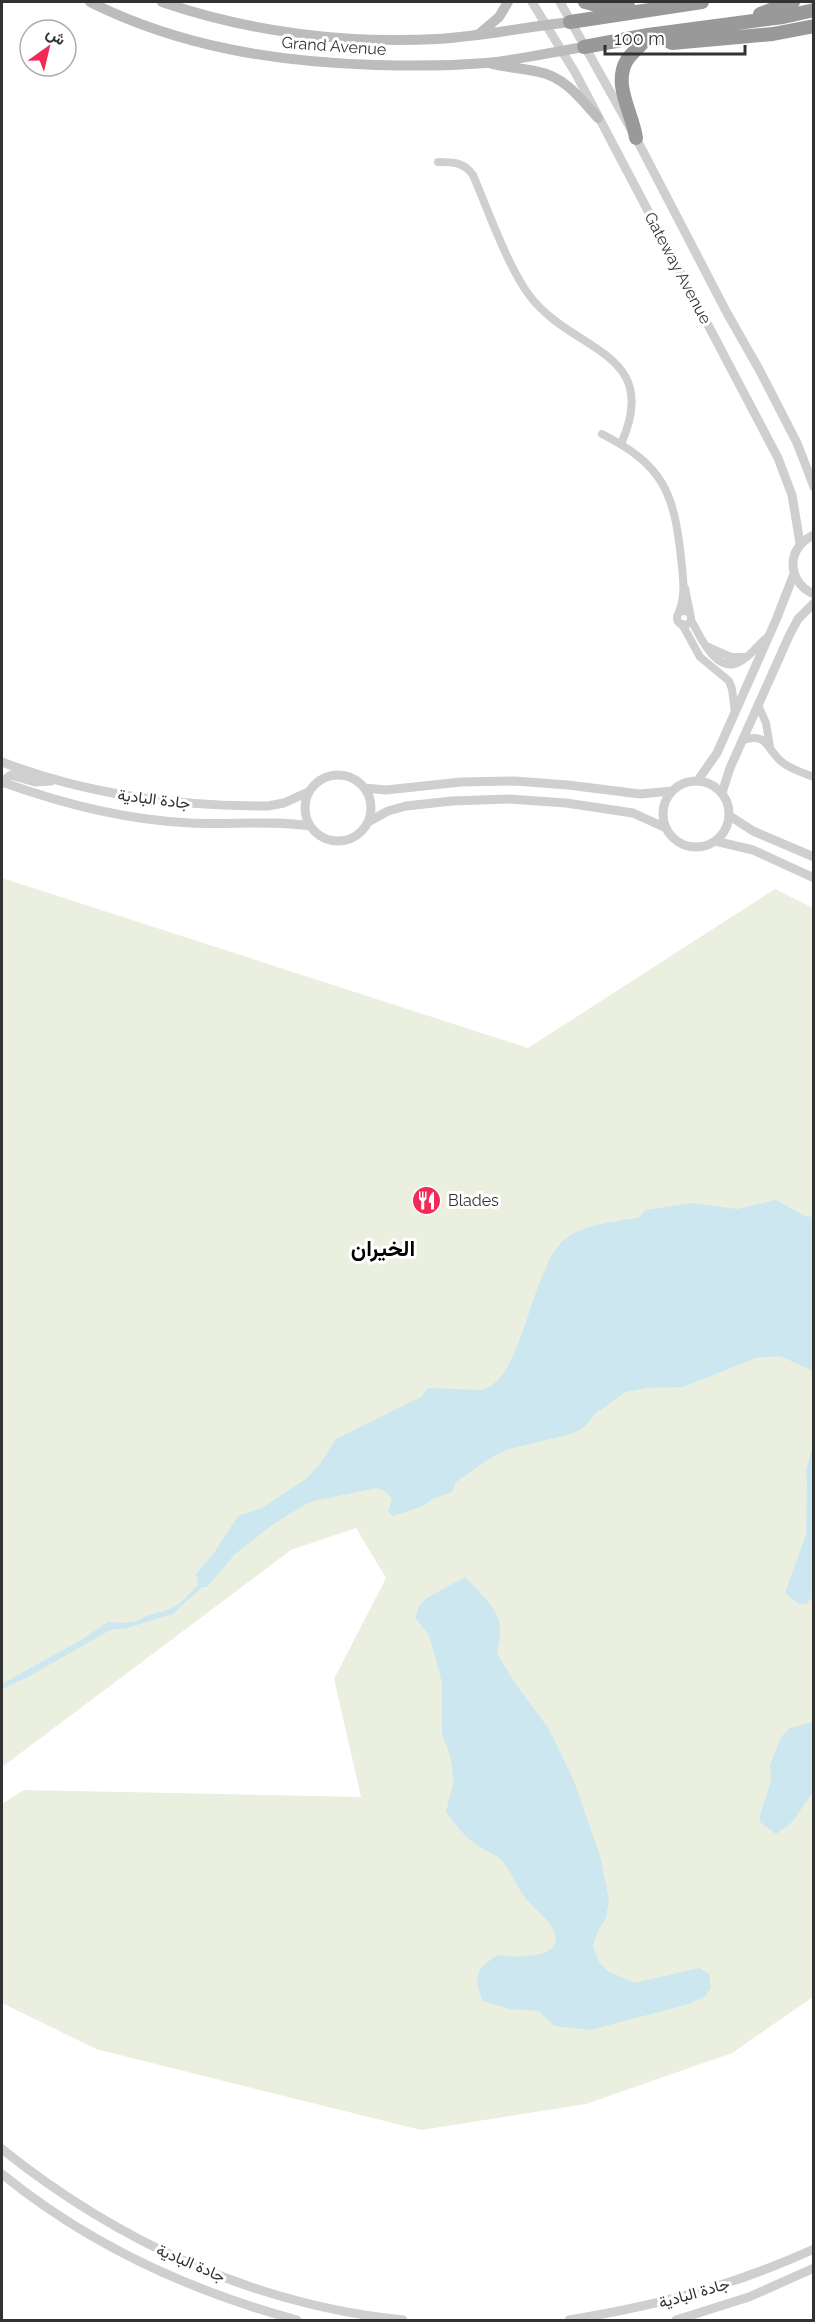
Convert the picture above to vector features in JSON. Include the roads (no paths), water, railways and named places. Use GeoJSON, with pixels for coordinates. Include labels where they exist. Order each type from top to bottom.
{"type":"FeatureCollection","features":[{"type":"Feature","properties":{"kind":"highway"},"geometry":{"type":"LineString","coordinates":[[585,2],[604,7],[633,6],[651,10]]}},
{"type":"Feature","properties":{"kind":"highway"},"geometry":{"type":"LineString","coordinates":[[570,22],[702,2]]}},
{"type":"Feature","properties":{"kind":"highway"},"geometry":{"type":"LineString","coordinates":[[735,22],[793,2]]}},
{"type":"Feature","properties":{"kind":"highway"},"geometry":{"type":"LineString","coordinates":[[584,47],[735,22],[783,17],[813,10]]}},
{"type":"Feature","properties":{"kind":"highway"},"geometry":{"type":"LineString","coordinates":[[651,35],[672,43],[773,34],[813,26]]}},
{"type":"Feature","properties":{"kind":"highway"},"geometry":{"type":"LineString","coordinates":[[636,138],[622,88],[622,71],[627,59],[651,35]]}},
{"type":"Feature","properties":{"kind":"main road","name":"Grand Avenue"},"geometry":{"type":"LineString","coordinates":[[90,2],[136,23],[171,35],[222,49],[308,62],[386,65],[488,63],[584,47]]}},
{"type":"Feature","properties":{"kind":"main road","name":"Grand Avenue"},"geometry":{"type":"LineString","coordinates":[[162,2],[239,23],[316,35],[438,39],[570,22]]}},
{"type":"Feature","properties":{"kind":"main road"},"geometry":{"type":"LineString","coordinates":[[480,34],[499,17],[508,2]]}},
{"type":"Feature","properties":{"kind":"main road"},"geometry":{"type":"LineString","coordinates":[[488,63],[552,76],[571,88],[598,118]]}},
{"type":"Feature","properties":{"kind":"street","name":"Gateway Avenue"},"geometry":{"type":"LineString","coordinates":[[532,2],[562,50],[778,458],[792,495],[800,543]]}},
{"type":"Feature","properties":{"kind":"street","name":"Gateway Avenue"},"geometry":{"type":"LineString","coordinates":[[560,2],[636,138],[727,313],[760,371],[801,450],[813,488]]}},
{"type":"Feature","properties":{"kind":"street"},"geometry":{"type":"LineString","coordinates":[[438,162],[458,163],[471,171],[519,279],[540,308],[558,324],[611,358],[622,371],[630,387],[633,405],[630,423],[621,444]]}},
{"type":"Feature","properties":{"kind":"street"},"geometry":{"type":"LineString","coordinates":[[602,434],[621,444],[651,468],[669,496],[677,523],[684,586],[688,596],[690,617],[686,624],[682,624]]}},
{"type":"Feature","properties":{"kind":"street"},"geometry":{"type":"LineString","coordinates":[[813,535],[800,543],[793,558],[794,574],[801,587],[813,594]]}},
{"type":"Feature","properties":{"kind":"street"},"geometry":{"type":"LineString","coordinates":[[698,780],[717,753],[794,574]]}},
{"type":"Feature","properties":{"kind":"street"},"geometry":{"type":"LineString","coordinates":[[684,586],[677,619],[703,660],[729,681],[735,713]]}},
{"type":"Feature","properties":{"kind":"street"},"geometry":{"type":"LineString","coordinates":[[722,793],[728,774],[792,630],[801,615],[813,603]]}},
{"type":"Feature","properties":{"kind":"street"},"geometry":{"type":"LineString","coordinates":[[679,612],[686,611],[714,657],[728,664],[739,663],[748,657],[757,645],[769,636]]}},
{"type":"Feature","properties":{"kind":"street"},"geometry":{"type":"LineString","coordinates":[[758,705],[766,723],[770,747]]}},
{"type":"Feature","properties":{"kind":"street"},"geometry":{"type":"LineString","coordinates":[[743,740],[760,738],[782,762],[813,777]]}},
{"type":"Feature","properties":{"kind":"street","name":"جادة البادية"},"geometry":{"type":"LineString","coordinates":[[2,762],[53,780],[120,796],[189,804],[268,806],[284,803],[308,792]]}},
{"type":"Feature","properties":{"kind":"street"},"geometry":{"type":"LineString","coordinates":[[2,782],[11,775],[35,782],[53,780]]}},
{"type":"Feature","properties":{"kind":"street"},"geometry":{"type":"LineString","coordinates":[[368,822],[371,802],[365,788],[354,778],[337,775],[318,781],[308,792],[305,806],[310,826],[324,838],[339,841],[354,837],[368,822],[388,811],[406,806],[471,800],[509,799],[566,803],[633,813],[666,828]]}},
{"type":"Feature","properties":{"kind":"street"},"geometry":{"type":"LineString","coordinates":[[698,780],[711,784],[722,793],[729,805],[730,816],[727,827],[715,841],[705,846],[689,847],[675,840],[666,828],[663,820],[664,804],[672,791],[684,783],[698,780]]}},
{"type":"Feature","properties":{"kind":"street"},"geometry":{"type":"LineString","coordinates":[[365,788],[386,790],[461,782],[506,781],[559,784],[640,794],[672,791]]}},
{"type":"Feature","properties":{"kind":"street","name":"جادة البادية"},"geometry":{"type":"LineString","coordinates":[[2,782],[69,804],[141,819],[232,825],[287,823],[310,826]]}},
{"type":"Feature","properties":{"kind":"street"},"geometry":{"type":"LineString","coordinates":[[730,816],[753,831],[813,858]]}},
{"type":"Feature","properties":{"kind":"street"},"geometry":{"type":"LineString","coordinates":[[715,841],[753,850],[813,878]]}},
{"type":"Feature","properties":{"kind":"street","name":"جادة البادية"},"geometry":{"type":"LineString","coordinates":[[2,2150],[90,2214],[199,2268],[302,2303],[374,2317],[404,2320]]}},
{"type":"Feature","properties":{"kind":"street","name":"جادة البادية"},"geometry":{"type":"LineString","coordinates":[[2,2174],[45,2206],[150,2267],[226,2299],[297,2320]]}},
{"type":"Feature","properties":{"kind":"street","name":"جادة البادية"},"geometry":{"type":"LineString","coordinates":[[569,2320],[623,2312],[691,2296],[758,2273],[813,2248]]}},
{"type":"Feature","properties":{"kind":"street","name":"جادة البادية"},"geometry":{"type":"LineString","coordinates":[[676,2320],[749,2297],[813,2268]]}},
{"type":"Feature","properties":{"kind":"water"},"geometry":{"type":"Polygon","coordinates":[[[776,1200],[805,1216],[813,1217],[813,1374],[811,1370],[780,1356],[756,1358],[683,1387],[646,1388],[626,1392],[596,1413],[583,1428],[571,1434],[509,1449],[492,1457],[456,1482],[452,1492],[433,1499],[423,1506],[393,1516],[388,1512],[392,1498],[377,1488],[313,1501],[275,1523],[235,1554],[207,1587],[202,1587],[173,1614],[127,1628],[110,1630],[28,1677],[2,1689],[2,1684],[81,1640],[108,1622],[137,1621],[180,1603],[198,1585],[196,1574],[214,1553],[238,1516],[262,1508],[306,1479],[320,1464],[336,1439],[421,1397],[428,1388],[480,1390],[495,1383],[507,1367],[518,1345],[545,1269],[556,1249],[569,1236],[595,1226],[640,1217],[645,1210],[693,1203],[737,1209],[776,1200]]]}},
{"type":"Feature","properties":{"kind":"water"},"geometry":{"type":"Polygon","coordinates":[[[813,1444],[813,1597],[806,1604],[799,1604],[785,1593],[806,1534],[806,1471],[813,1444]]]}},
{"type":"Feature","properties":{"kind":"water"},"geometry":{"type":"Polygon","coordinates":[[[465,1577],[494,1610],[500,1628],[497,1653],[514,1682],[549,1729],[574,1781],[600,1856],[609,1899],[606,1918],[597,1933],[593,1947],[599,1962],[608,1971],[634,1983],[699,1968],[709,1974],[711,1988],[705,1996],[689,2004],[590,2030],[554,2026],[539,2011],[510,2009],[483,2001],[477,1980],[485,1964],[498,1955],[517,1957],[548,1951],[554,1946],[556,1938],[552,1927],[524,1896],[502,1861],[469,1839],[446,1812],[454,1780],[450,1755],[442,1734],[442,1683],[429,1635],[416,1619],[416,1615],[419,1606],[427,1598],[465,1577]]]}},
{"type":"Feature","properties":{"kind":"water"},"geometry":{"type":"Polygon","coordinates":[[[813,1722],[813,1792],[792,1822],[776,1834],[760,1822],[771,1780],[770,1765],[781,1737],[790,1728],[813,1722]]]}},
{"type":"Feature","properties":{"kind":"place","name":"Blades"},"geometry":{"type":"Point","coordinates":[427,1200]}},
{"type":"Feature","properties":{"kind":"district","name":"الخيران"},"geometry":{"type":"Point","coordinates":[383,1248]}}]}
